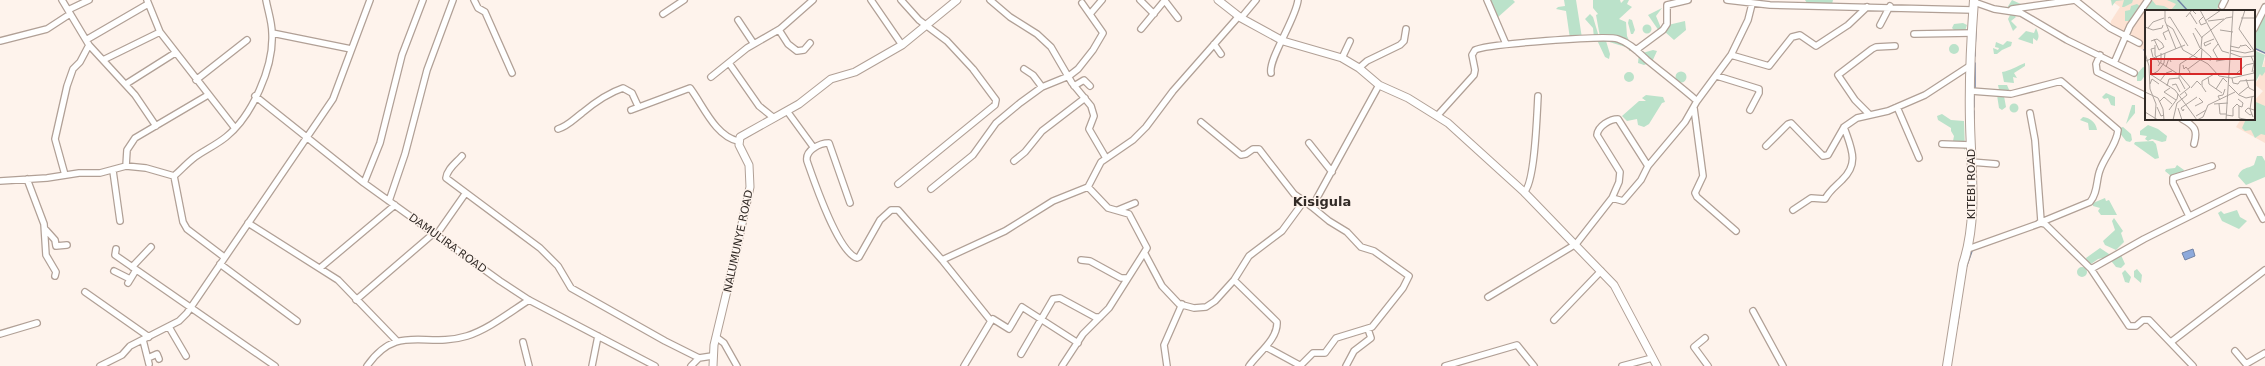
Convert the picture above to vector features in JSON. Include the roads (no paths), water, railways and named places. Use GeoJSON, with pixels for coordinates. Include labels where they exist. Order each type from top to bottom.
{"type":"FeatureCollection","features":[{"type":"Feature","properties":{"kind":"main road","name":"KITEBI ROAD"},"geometry":{"type":"LineString","coordinates":[[1947,366],[1963,264],[1968,249],[1972,210],[1973,162],[1971,145],[1971,65],[1974,4]]}},
{"type":"Feature","properties":{"kind":"street"},"geometry":{"type":"LineString","coordinates":[[62,0],[88,42],[126,84],[156,126]]}},
{"type":"Feature","properties":{"kind":"street"},"geometry":{"type":"LineString","coordinates":[[0,41],[47,30],[69,12],[89,0]]}},
{"type":"Feature","properties":{"kind":"street"},"geometry":{"type":"LineString","coordinates":[[174,176],[194,158],[226,137],[234,128],[255,96],[268,66],[272,33],[266,0]]}},
{"type":"Feature","properties":{"kind":"street"},"geometry":{"type":"LineString","coordinates":[[100,366],[122,355],[130,346],[179,321],[191,308],[224,257],[333,99],[370,0]]}},
{"type":"Feature","properties":{"kind":"street"},"geometry":{"type":"LineString","coordinates":[[364,183],[380,143],[402,55],[423,0]]}},
{"type":"Feature","properties":{"kind":"street"},"geometry":{"type":"LineString","coordinates":[[389,201],[405,154],[427,70],[453,0]]}},
{"type":"Feature","properties":{"kind":"street"},"geometry":{"type":"LineString","coordinates":[[474,0],[478,8],[485,12],[512,73]]}},
{"type":"Feature","properties":{"kind":"street"},"geometry":{"type":"LineString","coordinates":[[663,14],[684,0]]}},
{"type":"Feature","properties":{"kind":"street"},"geometry":{"type":"LineString","coordinates":[[711,77],[754,44],[779,30],[813,0]]}},
{"type":"Feature","properties":{"kind":"street"},"geometry":{"type":"LineString","coordinates":[[871,0],[902,45]]}},
{"type":"Feature","properties":{"kind":"street"},"geometry":{"type":"LineString","coordinates":[[898,184],[996,102],[995,97],[963,58],[947,41],[927,24],[919,20],[901,0]]}},
{"type":"Feature","properties":{"kind":"street"},"geometry":{"type":"LineString","coordinates":[[631,110],[638,106],[690,88],[699,104],[724,135],[738,141],[741,135],[808,99],[831,79],[855,72],[902,45],[957,0]]}},
{"type":"Feature","properties":{"kind":"street"},"geometry":{"type":"LineString","coordinates":[[990,0],[1002,11],[1045,41],[1074,86],[1091,106],[1094,116],[1090,126],[1090,132],[1106,158]]}},
{"type":"Feature","properties":{"kind":"street"},"geometry":{"type":"LineString","coordinates":[[1090,14],[1102,0]]}},
{"type":"Feature","properties":{"kind":"street"},"geometry":{"type":"LineString","coordinates":[[1140,0],[1154,14]]}},
{"type":"Feature","properties":{"kind":"street"},"geometry":{"type":"LineString","coordinates":[[1141,29],[1165,0],[1178,18]]}},
{"type":"Feature","properties":{"kind":"street"},"geometry":{"type":"LineString","coordinates":[[1218,0],[1240,17],[1283,41],[1342,58],[1360,68],[1379,85],[1408,98],[1437,116],[1489,158],[1576,244],[1614,285],[1657,366]]}},
{"type":"Feature","properties":{"kind":"street"},"geometry":{"type":"LineString","coordinates":[[942,260],[1005,231],[1053,201],[1088,187],[1095,169],[1106,158],[1133,140],[1146,128],[1173,91],[1214,44],[1256,0]]}},
{"type":"Feature","properties":{"kind":"street"},"geometry":{"type":"LineString","coordinates":[[1271,73],[1271,64],[1283,41],[1298,0]]}},
{"type":"Feature","properties":{"kind":"street"},"geometry":{"type":"LineString","coordinates":[[1487,0],[1506,44]]}},
{"type":"Feature","properties":{"kind":"street"},"geometry":{"type":"LineString","coordinates":[[1636,50],[1663,30],[1667,24],[1667,5],[1688,0]]}},
{"type":"Feature","properties":{"kind":"street"},"geometry":{"type":"LineString","coordinates":[[1731,0],[1752,4],[1830,7],[1974,4],[2021,13],[2067,40],[2134,73]]}},
{"type":"Feature","properties":{"kind":"street"},"geometry":{"type":"LineString","coordinates":[[1830,7],[1833,0]]}},
{"type":"Feature","properties":{"kind":"street"},"geometry":{"type":"LineString","coordinates":[[1880,25],[1893,6],[1894,0]]}},
{"type":"Feature","properties":{"kind":"street"},"geometry":{"type":"LineString","coordinates":[[2006,10],[2033,3],[2075,0],[2110,28],[2139,43]]}},
{"type":"Feature","properties":{"kind":"street"},"geometry":{"type":"LineString","coordinates":[[2114,63],[2126,36],[2148,0]]}},
{"type":"Feature","properties":{"kind":"street"},"geometry":{"type":"LineString","coordinates":[[2222,6],[2225,0]]}},
{"type":"Feature","properties":{"kind":"street"},"geometry":{"type":"LineString","coordinates":[[65,175],[54,139],[73,69],[80,62],[88,42],[147,2],[160,32],[234,128]]}},
{"type":"Feature","properties":{"kind":"street"},"geometry":{"type":"LineString","coordinates":[[931,189],[973,155],[996,124],[1042,86],[1068,76],[1086,60],[1102,36],[1103,31],[1082,3]]}},
{"type":"Feature","properties":{"kind":"street"},"geometry":{"type":"LineString","coordinates":[[1612,198],[1623,201],[1627,198],[1641,180],[1648,166],[1670,141],[1694,108],[1697,101],[1717,76],[1724,63],[1731,55],[1748,20],[1752,4]]}},
{"type":"Feature","properties":{"kind":"street"},"geometry":{"type":"LineString","coordinates":[[1731,55],[1768,66],[1792,37],[1800,35],[1816,46],[1848,25],[1867,7]]}},
{"type":"Feature","properties":{"kind":"street"},"geometry":{"type":"LineString","coordinates":[[2255,27],[2265,7]]}},
{"type":"Feature","properties":{"kind":"street"},"geometry":{"type":"LineString","coordinates":[[738,20],[754,44]]}},
{"type":"Feature","properties":{"kind":"street"},"geometry":{"type":"LineString","coordinates":[[779,30],[788,44],[797,51],[804,50],[810,42]]}},
{"type":"Feature","properties":{"kind":"street"},"geometry":{"type":"LineString","coordinates":[[1360,68],[1367,61],[1400,45],[1404,41],[1406,30]]}},
{"type":"Feature","properties":{"kind":"street"},"geometry":{"type":"LineString","coordinates":[[103,60],[160,32]]}},
{"type":"Feature","properties":{"kind":"street"},"geometry":{"type":"LineString","coordinates":[[272,33],[352,49]]}},
{"type":"Feature","properties":{"kind":"street"},"geometry":{"type":"LineString","coordinates":[[1914,34],[1972,33]]}},
{"type":"Feature","properties":{"kind":"street"},"geometry":{"type":"LineString","coordinates":[[1437,116],[1474,75],[1475,70],[1472,55],[1475,50],[1491,45],[1506,44],[1612,38],[1620,40],[1636,50],[1697,101]]}},
{"type":"Feature","properties":{"kind":"street"},"geometry":{"type":"LineString","coordinates":[[196,80],[247,40]]}},
{"type":"Feature","properties":{"kind":"street"},"geometry":{"type":"LineString","coordinates":[[1342,58],[1350,41]]}},
{"type":"Feature","properties":{"kind":"street"},"geometry":{"type":"LineString","coordinates":[[1214,44],[1221,54]]}},
{"type":"Feature","properties":{"kind":"street"},"geometry":{"type":"LineString","coordinates":[[1869,114],[1855,100],[1838,76],[1872,49],[1876,47],[1895,46]]}},
{"type":"Feature","properties":{"kind":"street"},"geometry":{"type":"LineString","coordinates":[[126,84],[175,53]]}},
{"type":"Feature","properties":{"kind":"street"},"geometry":{"type":"LineString","coordinates":[[2100,55],[2096,64],[2097,72],[2145,96]]}},
{"type":"Feature","properties":{"kind":"street"},"geometry":{"type":"LineString","coordinates":[[729,63],[758,106],[774,118]]}},
{"type":"Feature","properties":{"kind":"street"},"geometry":{"type":"LineString","coordinates":[[1766,146],[1788,124],[1791,123],[1826,156],[1830,154],[1844,127],[1857,118],[1897,107],[1940,87],[1971,65]]}},
{"type":"Feature","properties":{"kind":"street"},"geometry":{"type":"LineString","coordinates":[[1024,69],[1033,75],[1042,86]]}},
{"type":"Feature","properties":{"kind":"street"},"geometry":{"type":"LineString","coordinates":[[1717,76],[1759,89],[1750,110]]}},
{"type":"Feature","properties":{"kind":"street"},"geometry":{"type":"LineString","coordinates":[[1074,86],[1084,80],[1090,86]]}},
{"type":"Feature","properties":{"kind":"street"},"geometry":{"type":"LineString","coordinates":[[1968,249],[2090,202],[2096,192],[2100,169],[2117,136],[2118,130],[2061,81],[2011,94],[1971,91]]}},
{"type":"Feature","properties":{"kind":"street"},"geometry":{"type":"LineString","coordinates":[[1312,207],[1379,85]]}},
{"type":"Feature","properties":{"kind":"street"},"geometry":{"type":"LineString","coordinates":[[558,130],[571,123],[583,111],[610,93],[623,88],[632,92],[638,106]]}},
{"type":"Feature","properties":{"kind":"street"},"geometry":{"type":"LineString","coordinates":[[126,166],[128,147],[135,138],[208,95]]}},
{"type":"Feature","properties":{"kind":"street","name":"DAMULIRA ROAD"},"geometry":{"type":"LineString","coordinates":[[255,96],[364,183],[528,300],[656,366]]}},
{"type":"Feature","properties":{"kind":"street"},"geometry":{"type":"LineString","coordinates":[[1524,192],[1528,189],[1534,161],[1538,96]]}},
{"type":"Feature","properties":{"kind":"street"},"geometry":{"type":"LineString","coordinates":[[1014,161],[1026,152],[1042,131],[1085,98]]}},
{"type":"Feature","properties":{"kind":"street"},"geometry":{"type":"LineString","coordinates":[[1897,107],[1919,158]]}},
{"type":"Feature","properties":{"kind":"street"},"geometry":{"type":"LineString","coordinates":[[1694,108],[1703,176],[1695,193],[1736,230]]}},
{"type":"Feature","properties":{"kind":"street"},"geometry":{"type":"LineString","coordinates":[[786,111],[814,148]]}},
{"type":"Feature","properties":{"kind":"street"},"geometry":{"type":"LineString","coordinates":[[2030,113],[2035,140],[2040,222]]}},
{"type":"Feature","properties":{"kind":"street"},"geometry":{"type":"LineString","coordinates":[[1488,297],[1576,244],[1612,198],[1619,182],[1620,172],[1597,134],[1600,128],[1613,119],[1618,119],[1648,166]]}},
{"type":"Feature","properties":{"kind":"street"},"geometry":{"type":"LineString","coordinates":[[2183,120],[2195,128],[2197,134],[2194,144]]}},
{"type":"Feature","properties":{"kind":"street"},"geometry":{"type":"LineString","coordinates":[[1201,122],[1241,155],[1246,154],[1253,149],[1259,149],[1294,194],[1329,221],[1347,232],[1362,246],[1374,250],[1409,276],[1403,288],[1372,327],[1336,338],[1325,353],[1313,353],[1301,366],[1277,355],[1266,347]]}},
{"type":"Feature","properties":{"kind":"street"},"geometry":{"type":"LineString","coordinates":[[1793,210],[1811,198],[1825,199],[1829,191],[1845,177],[1852,167],[1852,157],[1844,127]]}},
{"type":"Feature","properties":{"kind":"street","name":"NALUMUNYE ROAD"},"geometry":{"type":"LineString","coordinates":[[713,366],[712,356],[716,336],[750,187],[749,165],[738,141]]}},
{"type":"Feature","properties":{"kind":"street"},"geometry":{"type":"LineString","coordinates":[[850,202],[829,143],[814,148],[808,154],[807,161],[829,217],[848,253],[857,258],[859,257],[880,220],[894,210],[902,213],[991,321],[964,366]]}},
{"type":"Feature","properties":{"kind":"street"},"geometry":{"type":"LineString","coordinates":[[1309,144],[1332,172]]}},
{"type":"Feature","properties":{"kind":"street"},"geometry":{"type":"LineString","coordinates":[[1942,144],[1971,145]]}},
{"type":"Feature","properties":{"kind":"street"},"geometry":{"type":"LineString","coordinates":[[462,156],[451,167],[446,174],[446,178],[540,248],[558,266],[571,288],[665,341],[699,358],[712,356]]}},
{"type":"Feature","properties":{"kind":"street"},"geometry":{"type":"LineString","coordinates":[[1973,162],[1996,164]]}},
{"type":"Feature","properties":{"kind":"street"},"geometry":{"type":"LineString","coordinates":[[0,181],[113,171],[126,166],[146,168],[174,176]]}},
{"type":"Feature","properties":{"kind":"street"},"geometry":{"type":"LineString","coordinates":[[2189,216],[2174,183],[2174,178],[2212,166]]}},
{"type":"Feature","properties":{"kind":"street"},"geometry":{"type":"LineString","coordinates":[[113,171],[120,221]]}},
{"type":"Feature","properties":{"kind":"street"},"geometry":{"type":"LineString","coordinates":[[174,176],[183,222],[187,229],[224,257]]}},
{"type":"Feature","properties":{"kind":"street"},"geometry":{"type":"LineString","coordinates":[[27,179],[46,230],[46,255],[56,272],[55,276]]}},
{"type":"Feature","properties":{"kind":"street"},"geometry":{"type":"LineString","coordinates":[[1062,366],[1083,334],[1109,308],[1127,278],[1145,254],[1147,248],[1133,218],[1129,214],[1108,208],[1088,187]]}},
{"type":"Feature","properties":{"kind":"street"},"geometry":{"type":"LineString","coordinates":[[2092,269],[2144,239],[2240,191],[2246,190],[2263,218]]}},
{"type":"Feature","properties":{"kind":"street"},"geometry":{"type":"LineString","coordinates":[[356,300],[435,233],[466,194]]}},
{"type":"Feature","properties":{"kind":"street"},"geometry":{"type":"LineString","coordinates":[[1145,254],[1162,286],[1179,304],[1199,308],[1211,305],[1234,280],[1249,256],[1282,231],[1304,201]]}},
{"type":"Feature","properties":{"kind":"street"},"geometry":{"type":"LineString","coordinates":[[1118,211],[1134,203]]}},
{"type":"Feature","properties":{"kind":"street"},"geometry":{"type":"LineString","coordinates":[[320,268],[394,205]]}},
{"type":"Feature","properties":{"kind":"street"},"geometry":{"type":"LineString","coordinates":[[248,222],[320,268],[342,284],[396,340]]}},
{"type":"Feature","properties":{"kind":"street"},"geometry":{"type":"LineString","coordinates":[[2040,222],[2045,224],[2092,269],[2129,326],[2136,326],[2146,319],[2171,342],[2193,366]]}},
{"type":"Feature","properties":{"kind":"street"},"geometry":{"type":"LineString","coordinates":[[46,230],[55,240],[56,246],[67,245]]}},
{"type":"Feature","properties":{"kind":"street"},"geometry":{"type":"LineString","coordinates":[[114,271],[129,281],[134,268],[151,247]]}},
{"type":"Feature","properties":{"kind":"street"},"geometry":{"type":"LineString","coordinates":[[116,249],[115,255],[275,366]]}},
{"type":"Feature","properties":{"kind":"street"},"geometry":{"type":"LineString","coordinates":[[1081,260],[1090,261],[1121,278],[1127,278]]}},
{"type":"Feature","properties":{"kind":"street"},"geometry":{"type":"LineString","coordinates":[[220,264],[296,322]]}},
{"type":"Feature","properties":{"kind":"street"},"geometry":{"type":"LineString","coordinates":[[2171,342],[2265,270]]}},
{"type":"Feature","properties":{"kind":"street"},"geometry":{"type":"LineString","coordinates":[[1554,320],[1601,271]]}},
{"type":"Feature","properties":{"kind":"street"},"geometry":{"type":"LineString","coordinates":[[1234,280],[1277,322],[1277,329],[1266,347],[1249,366]]}},
{"type":"Feature","properties":{"kind":"street"},"geometry":{"type":"LineString","coordinates":[[85,292],[149,337]]}},
{"type":"Feature","properties":{"kind":"street"},"geometry":{"type":"LineString","coordinates":[[1021,354],[1041,318],[1053,299],[1056,297],[1095,317],[1100,317]]}},
{"type":"Feature","properties":{"kind":"street"},"geometry":{"type":"LineString","coordinates":[[367,366],[378,351],[396,340],[468,335],[485,327],[528,300]]}},
{"type":"Feature","properties":{"kind":"street"},"geometry":{"type":"LineString","coordinates":[[1167,366],[1164,345],[1182,304]]}},
{"type":"Feature","properties":{"kind":"street"},"geometry":{"type":"LineString","coordinates":[[993,319],[1009,330],[1022,307],[1078,343]]}},
{"type":"Feature","properties":{"kind":"street"},"geometry":{"type":"LineString","coordinates":[[1753,311],[1783,366]]}},
{"type":"Feature","properties":{"kind":"street"},"geometry":{"type":"LineString","coordinates":[[0,334],[37,323]]}},
{"type":"Feature","properties":{"kind":"street"},"geometry":{"type":"LineString","coordinates":[[169,327],[186,356]]}},
{"type":"Feature","properties":{"kind":"street"},"geometry":{"type":"LineString","coordinates":[[1346,366],[1354,351],[1371,338],[1368,329]]}},
{"type":"Feature","properties":{"kind":"street"},"geometry":{"type":"LineString","coordinates":[[592,366],[598,336]]}},
{"type":"Feature","properties":{"kind":"street"},"geometry":{"type":"LineString","coordinates":[[716,336],[724,343],[737,366]]}},
{"type":"Feature","properties":{"kind":"street"},"geometry":{"type":"LineString","coordinates":[[1705,338],[1694,347],[1708,366]]}},
{"type":"Feature","properties":{"kind":"street"},"geometry":{"type":"LineString","coordinates":[[143,340],[149,364]]}},
{"type":"Feature","properties":{"kind":"street"},"geometry":{"type":"LineString","coordinates":[[522,342],[529,366]]}},
{"type":"Feature","properties":{"kind":"street"},"geometry":{"type":"LineString","coordinates":[[1445,366],[1516,345],[1534,366]]}},
{"type":"Feature","properties":{"kind":"street"},"geometry":{"type":"LineString","coordinates":[[2235,351],[2246,364],[2265,354]]}},
{"type":"Feature","properties":{"kind":"street"},"geometry":{"type":"LineString","coordinates":[[148,358],[157,354],[159,359]]}},
{"type":"Feature","properties":{"kind":"street"},"geometry":{"type":"LineString","coordinates":[[691,366],[699,358]]}},
{"type":"Feature","properties":{"kind":"street"},"geometry":{"type":"LineString","coordinates":[[1622,366],[1652,358]]}},
{"type":"Feature","properties":{"kind":"water"},"geometry":{"type":"Polygon","coordinates":[[[2193,249],[2195,256],[2185,260],[2182,253],[2193,249]]]}},
{"type":"Feature","properties":{"kind":"waterway"},"geometry":{"type":"LineString","coordinates":[[2178,0],[2187,10]]}},
{"type":"Feature","properties":{"kind":"waterway"},"geometry":{"type":"LineString","coordinates":[[1664,7],[1664,12]]}},
{"type":"Feature","properties":{"kind":"waterway"},"geometry":{"type":"LineString","coordinates":[[1975,47],[1976,31]]}},
{"type":"Feature","properties":{"kind":"waterway"},"geometry":{"type":"LineString","coordinates":[[2255,48],[2265,53]]}},
{"type":"Feature","properties":{"kind":"waterway"},"geometry":{"type":"LineString","coordinates":[[1975,49],[1975,56]]}},
{"type":"Feature","properties":{"kind":"waterway"},"geometry":{"type":"LineString","coordinates":[[1975,63],[1975,90]]}},
{"type":"Feature","properties":{"kind":"waterway"},"geometry":{"type":"LineString","coordinates":[[1974,96],[1974,107]]}},
{"type":"Feature","properties":{"kind":"waterway"},"geometry":{"type":"LineString","coordinates":[[1974,111],[1974,119]]}},
{"type":"Feature","properties":{"kind":"waterway"},"geometry":{"type":"LineString","coordinates":[[1966,268],[1972,251]]}},
{"type":"Feature","properties":{"kind":"waterway"},"geometry":{"type":"LineString","coordinates":[[1957,327],[1959,315]]}},
{"type":"Feature","properties":{"kind":"district","name":"Kisigula"},"geometry":{"type":"Point","coordinates":[1322,201]}}]}
